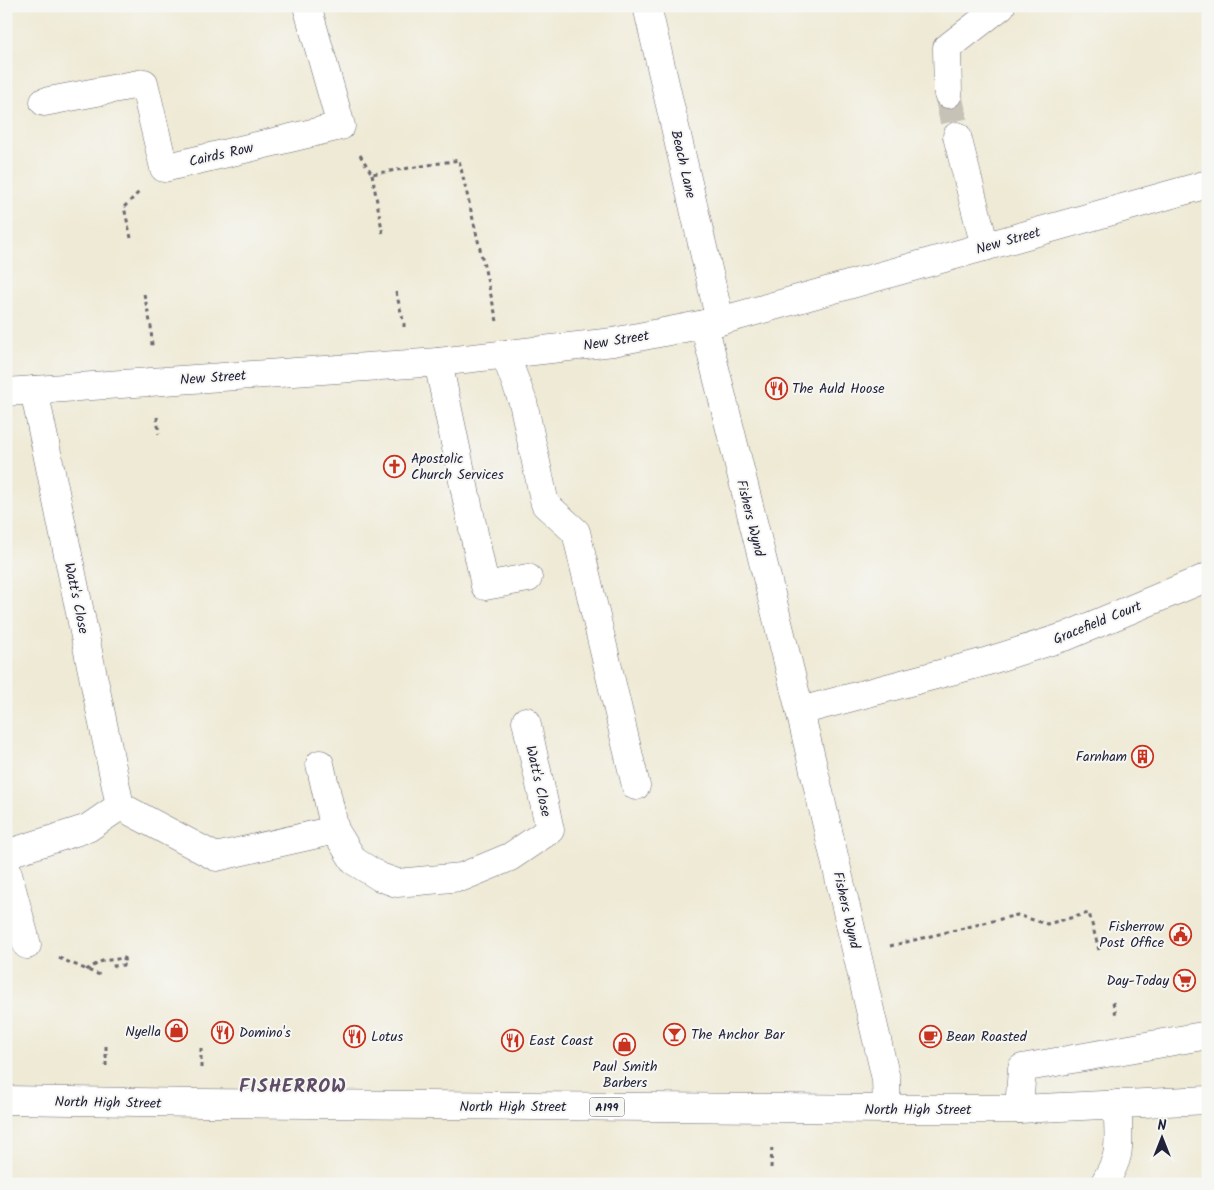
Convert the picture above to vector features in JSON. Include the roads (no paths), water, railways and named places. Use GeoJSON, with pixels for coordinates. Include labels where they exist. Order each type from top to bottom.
{"type":"FeatureCollection","features":[{"type":"Feature","properties":{"kind":"street","name":"Cairds Row"},"geometry":{"type":"LineString","coordinates":[[44,102],[144,83],[164,168],[341,126],[307,6]]}},
{"type":"Feature","properties":{"kind":"street","name":"Beach Lane"},"geometry":{"type":"LineString","coordinates":[[647,6],[712,323]]}},
{"type":"Feature","properties":{"kind":"street"},"geometry":{"type":"LineString","coordinates":[[948,94],[947,48],[1001,6]]}},
{"type":"Feature","properties":{"kind":"street"},"geometry":{"type":"LineString","coordinates":[[957,136],[985,247]]}},
{"type":"Feature","properties":{"kind":"street","name":"New Street"},"geometry":{"type":"LineString","coordinates":[[6,392],[438,362],[614,342],[712,323],[1208,184]]}},
{"type":"Feature","properties":{"kind":"street","name":"Fishers Wynd"},"geometry":{"type":"LineString","coordinates":[[712,323],[886,1078],[887,1109]]}},
{"type":"Feature","properties":{"kind":"street"},"geometry":{"type":"LineString","coordinates":[[505,354],[523,402],[545,504],[576,532],[636,786]]}},
{"type":"Feature","properties":{"kind":"street"},"geometry":{"type":"LineString","coordinates":[[438,362],[486,586],[528,578]]}},
{"type":"Feature","properties":{"kind":"street","name":"Watt's Close"},"geometry":{"type":"LineString","coordinates":[[34,390],[120,806]]}},
{"type":"Feature","properties":{"kind":"street","name":"Gracefield Court"},"geometry":{"type":"LineString","coordinates":[[800,711],[985,662],[1067,636],[1208,577]]}},
{"type":"Feature","properties":{"kind":"street","name":"Watt's Close"},"geometry":{"type":"LineString","coordinates":[[320,764],[335,830],[354,860],[380,877],[397,883],[462,877],[510,857],[550,830],[526,721]]}},
{"type":"Feature","properties":{"kind":"street"},"geometry":{"type":"LineString","coordinates":[[6,854],[88,828],[120,806],[216,856],[335,830]]}},
{"type":"Feature","properties":{"kind":"street"},"geometry":{"type":"LineString","coordinates":[[6,867],[27,945]]}},
{"type":"Feature","properties":{"kind":"street"},"geometry":{"type":"LineString","coordinates":[[1020,1109],[1022,1068],[1208,1035]]}},
{"type":"Feature","properties":{"kind":"street","name":"North High Street"},"geometry":{"type":"LineString","coordinates":[[6,1100],[887,1109],[1020,1109],[1208,1100]]}},
{"type":"Feature","properties":{"kind":"street"},"geometry":{"type":"LineString","coordinates":[[1104,1184],[1117,1155],[1117,1104]]}},
{"type":"Feature","properties":{"kind":"tunnel"},"geometry":{"type":"LineString","coordinates":[[948,94],[957,136]]}},
{"type":"Feature","properties":{"kind":"place","name":"The Auld Hoose"},"geometry":{"type":"Point","coordinates":[776,388]}},
{"type":"Feature","properties":{"kind":"place","name":"Apostolic Church Services"},"geometry":{"type":"Point","coordinates":[395,466]}},
{"type":"Feature","properties":{"kind":"place","name":"Farnham"},"geometry":{"type":"Point","coordinates":[1143,756]}},
{"type":"Feature","properties":{"kind":"place","name":"Fisherrow Post Office"},"geometry":{"type":"Point","coordinates":[1180,934]}},
{"type":"Feature","properties":{"kind":"place","name":"Day-Today"},"geometry":{"type":"Point","coordinates":[1185,980]}},
{"type":"Feature","properties":{"kind":"place","name":"Nyella"},"geometry":{"type":"Point","coordinates":[177,1031]}},
{"type":"Feature","properties":{"kind":"place","name":"Domino's"},"geometry":{"type":"Point","coordinates":[223,1032]}},
{"type":"Feature","properties":{"kind":"place","name":"The Anchor Bar"},"geometry":{"type":"Point","coordinates":[675,1034]}},
{"type":"Feature","properties":{"kind":"place","name":"Lotus"},"geometry":{"type":"Point","coordinates":[355,1036]}},
{"type":"Feature","properties":{"kind":"place","name":"Bean Roasted"},"geometry":{"type":"Point","coordinates":[930,1036]}},
{"type":"Feature","properties":{"kind":"place","name":"East Coast"},"geometry":{"type":"Point","coordinates":[513,1040]}},
{"type":"Feature","properties":{"kind":"place","name":"Paul Smith Barbers"},"geometry":{"type":"Point","coordinates":[625,1044]}},
{"type":"Feature","properties":{"kind":"district","name":"FISHERROW"},"geometry":{"type":"Point","coordinates":[293,1085]}}]}
